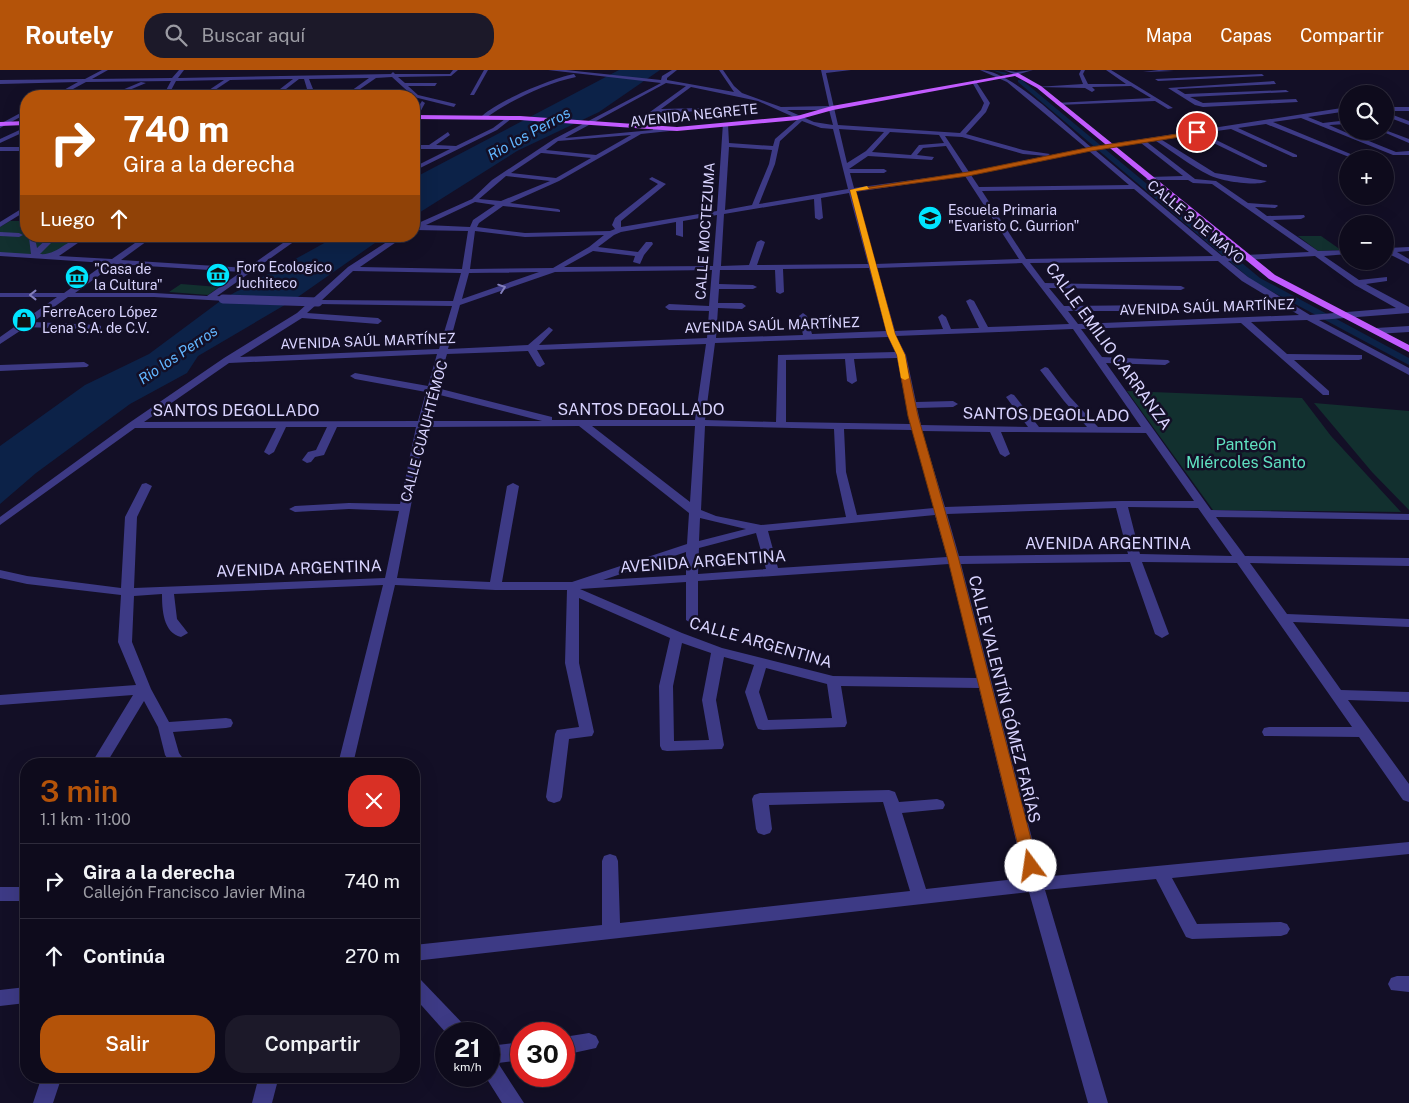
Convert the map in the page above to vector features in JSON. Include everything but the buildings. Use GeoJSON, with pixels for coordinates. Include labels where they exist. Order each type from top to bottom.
{"type":"FeatureCollection","features":[{"type":"Feature","properties":{"kind":"main road"},"geometry":{"type":"LineString","coordinates":[[976,82],[1016,74],[1029,80],[1245,258],[1272,276],[1409,349]]}},
{"type":"Feature","properties":{"kind":"main road"},"geometry":{"type":"LineString","coordinates":[[976,82],[1029,80]]}},
{"type":"Feature","properties":{"kind":"main road","name":"AVENIDA NEGRETE"},"geometry":{"type":"LineString","coordinates":[[677,129],[798,119],[832,108],[976,82]]}},
{"type":"Feature","properties":{"kind":"main road"},"geometry":{"type":"LineString","coordinates":[[420,116],[520,118],[656,130]]}},
{"type":"Feature","properties":{"kind":"main road"},"geometry":{"type":"LineString","coordinates":[[2,124],[20,123]]}},
{"type":"Feature","properties":{"kind":"street"},"geometry":{"type":"LineString","coordinates":[[94,70],[106,70]]}},
{"type":"Feature","properties":{"kind":"street"},"geometry":{"type":"LineString","coordinates":[[68,90],[106,70]]}},
{"type":"Feature","properties":{"kind":"street"},"geometry":{"type":"LineString","coordinates":[[169,90],[182,70]]}},
{"type":"Feature","properties":{"kind":"street"},"geometry":{"type":"LineString","coordinates":[[290,70],[297,78]]}},
{"type":"Feature","properties":{"kind":"street"},"geometry":{"type":"LineString","coordinates":[[282,90],[308,70]]}},
{"type":"Feature","properties":{"kind":"street"},"geometry":{"type":"LineString","coordinates":[[356,90],[383,70]]}},
{"type":"Feature","properties":{"kind":"street"},"geometry":{"type":"LineString","coordinates":[[0,82],[176,78],[306,78],[375,76],[393,73],[450,75],[456,70]]}},
{"type":"Feature","properties":{"kind":"street"},"geometry":{"type":"LineString","coordinates":[[472,94],[486,70]]}},
{"type":"Feature","properties":{"kind":"street"},"geometry":{"type":"LineString","coordinates":[[550,70],[689,86],[741,95],[784,108],[832,108]]}},
{"type":"Feature","properties":{"kind":"street"},"geometry":{"type":"LineString","coordinates":[[664,83],[664,77],[675,70]]}},
{"type":"Feature","properties":{"kind":"street"},"geometry":{"type":"LineString","coordinates":[[721,70],[732,87],[741,95]]}},
{"type":"Feature","properties":{"kind":"street"},"geometry":{"type":"LineString","coordinates":[[823,71],[849,70]]}},
{"type":"Feature","properties":{"kind":"street","name":"CALLE 3 DE MAYO"},"geometry":{"type":"LineString","coordinates":[[982,70],[1009,81],[1093,149],[1136,188],[1224,258],[1245,279],[1308,317],[1409,372]]}},
{"type":"Feature","properties":{"kind":"street"},"geometry":{"type":"LineString","coordinates":[[1006,70],[1016,74],[1031,70]]}},
{"type":"Feature","properties":{"kind":"street"},"geometry":{"type":"LineString","coordinates":[[1083,70],[1081,74],[1086,86],[1116,106]]}},
{"type":"Feature","properties":{"kind":"street"},"geometry":{"type":"LineString","coordinates":[[1108,70],[1129,85],[1170,108]]}},
{"type":"Feature","properties":{"kind":"street"},"geometry":{"type":"LineString","coordinates":[[1144,71],[1178,70]]}},
{"type":"Feature","properties":{"kind":"street"},"geometry":{"type":"LineString","coordinates":[[1248,70],[1262,75],[1302,105]]}},
{"type":"Feature","properties":{"kind":"street"},"geometry":{"type":"LineString","coordinates":[[213,90],[242,71]]}},
{"type":"Feature","properties":{"kind":"street","name":"CALLE VALENTÍN GÓMEZ FARÍAS"},"geometry":{"type":"LineString","coordinates":[[823,71],[846,169],[891,334],[901,355],[910,405],[954,560],[1035,884],[1098,1103]]}},
{"type":"Feature","properties":{"kind":"street"},"geometry":{"type":"LineString","coordinates":[[1144,71],[1184,96],[1203,105],[1296,101]]}},
{"type":"Feature","properties":{"kind":"street"},"geometry":{"type":"LineString","coordinates":[[176,78],[192,72]]}},
{"type":"Feature","properties":{"kind":"street"},"geometry":{"type":"LineString","coordinates":[[393,73],[409,90]]}},
{"type":"Feature","properties":{"kind":"street"},"geometry":{"type":"LineString","coordinates":[[486,116],[502,104],[526,92],[562,78],[584,75]]}},
{"type":"Feature","properties":{"kind":"street"},"geometry":{"type":"LineString","coordinates":[[1158,79],[1262,75]]}},
{"type":"Feature","properties":{"kind":"street"},"geometry":{"type":"LineString","coordinates":[[306,78],[310,90]]}},
{"type":"Feature","properties":{"kind":"street"},"geometry":{"type":"LineString","coordinates":[[126,90],[150,80]]}},
{"type":"Feature","properties":{"kind":"street"},"geometry":{"type":"LineString","coordinates":[[962,135],[984,111],[987,103],[976,82]]}},
{"type":"Feature","properties":{"kind":"street"},"geometry":{"type":"LineString","coordinates":[[420,224],[474,200],[494,181],[556,140],[664,83]]}},
{"type":"Feature","properties":{"kind":"street"},"geometry":{"type":"LineString","coordinates":[[1171,88],[1274,83]]}},
{"type":"Feature","properties":{"kind":"street"},"geometry":{"type":"LineString","coordinates":[[404,85],[435,84]]}},
{"type":"Feature","properties":{"kind":"street"},"geometry":{"type":"LineString","coordinates":[[1039,87],[1129,85]]}},
{"type":"Feature","properties":{"kind":"street"},"geometry":{"type":"LineString","coordinates":[[656,130],[652,115],[654,111],[689,86]]}},
{"type":"Feature","properties":{"kind":"street"},"geometry":{"type":"LineString","coordinates":[[1184,96],[1286,92]]}},
{"type":"Feature","properties":{"kind":"street"},"geometry":{"type":"LineString","coordinates":[[420,97],[454,105]]}},
{"type":"Feature","properties":{"kind":"street"},"geometry":{"type":"LineString","coordinates":[[1058,103],[1154,100]]}},
{"type":"Feature","properties":{"kind":"street"},"geometry":{"type":"LineString","coordinates":[[784,108],[798,119],[837,128],[962,135],[1023,152],[1067,155]]}},
{"type":"Feature","properties":{"kind":"street"},"geometry":{"type":"LineString","coordinates":[[1394,109],[1409,109]]}},
{"type":"Feature","properties":{"kind":"street"},"geometry":{"type":"LineString","coordinates":[[654,111],[700,110]]}},
{"type":"Feature","properties":{"kind":"street"},"geometry":{"type":"LineString","coordinates":[[1332,110],[1339,113]]}},
{"type":"Feature","properties":{"kind":"street"},"geometry":{"type":"LineString","coordinates":[[420,227],[473,229],[526,235],[615,231],[853,190],[968,174],[1093,149],[1301,116],[1310,111],[1339,110]]}},
{"type":"Feature","properties":{"kind":"street"},"geometry":{"type":"LineString","coordinates":[[2,124],[20,115]]}},
{"type":"Feature","properties":{"kind":"street"},"geometry":{"type":"LineString","coordinates":[[1301,116],[1339,131]]}},
{"type":"Feature","properties":{"kind":"street"},"geometry":{"type":"LineString","coordinates":[[1394,117],[1409,123]]}},
{"type":"Feature","properties":{"kind":"street"},"geometry":{"type":"LineString","coordinates":[[420,166],[495,129],[509,118]]}},
{"type":"Feature","properties":{"kind":"street"},"geometry":{"type":"LineString","coordinates":[[754,208],[772,164],[779,137],[798,119]]}},
{"type":"Feature","properties":{"kind":"street"},"geometry":{"type":"LineString","coordinates":[[1266,122],[1339,151]]}},
{"type":"Feature","properties":{"kind":"street"},"geometry":{"type":"LineString","coordinates":[[1321,124],[1339,123]]}},
{"type":"Feature","properties":{"kind":"street","name":"CALLE MOCTEZUMA"},"geometry":{"type":"LineString","coordinates":[[692,620],[692,579],[700,423],[714,307],[726,146],[725,124]]}},
{"type":"Feature","properties":{"kind":"street"},"geometry":{"type":"LineString","coordinates":[[1232,127],[1295,156]]}},
{"type":"Feature","properties":{"kind":"street","name":"AVENIDA NEGRETE"},"geometry":{"type":"LineString","coordinates":[[556,140],[677,129]]}},
{"type":"Feature","properties":{"kind":"street"},"geometry":{"type":"LineString","coordinates":[[0,141],[20,132]]}},
{"type":"Feature","properties":{"kind":"street"},"geometry":{"type":"LineString","coordinates":[[846,169],[880,143],[886,132]]}},
{"type":"Feature","properties":{"kind":"street"},"geometry":{"type":"LineString","coordinates":[[1197,132],[1265,166]]}},
{"type":"Feature","properties":{"kind":"street"},"geometry":{"type":"LineString","coordinates":[[473,229],[484,215],[501,204],[557,180],[639,133]]}},
{"type":"Feature","properties":{"kind":"street"},"geometry":{"type":"LineString","coordinates":[[430,147],[448,134]]}},
{"type":"Feature","properties":{"kind":"street","name":"CALLE EMILIO CARRANZA"},"geometry":{"type":"LineString","coordinates":[[941,134],[1024,261],[1074,325],[1364,732],[1404,783],[1409,796]]}},
{"type":"Feature","properties":{"kind":"street"},"geometry":{"type":"LineString","coordinates":[[1394,135],[1408,140]]}},
{"type":"Feature","properties":{"kind":"street"},"geometry":{"type":"LineString","coordinates":[[1161,138],[1212,167]]}},
{"type":"Feature","properties":{"kind":"street"},"geometry":{"type":"LineString","coordinates":[[1161,138],[1213,175],[1245,181],[1264,181]]}},
{"type":"Feature","properties":{"kind":"street"},"geometry":{"type":"LineString","coordinates":[[1361,140],[1395,154],[1409,153]]}},
{"type":"Feature","properties":{"kind":"street"},"geometry":{"type":"LineString","coordinates":[[1142,141],[1190,178],[1197,181],[1214,182],[1358,283],[1408,311]]}},
{"type":"Feature","properties":{"kind":"street"},"geometry":{"type":"LineString","coordinates":[[912,157],[921,146],[948,144]]}},
{"type":"Feature","properties":{"kind":"street"},"geometry":{"type":"LineString","coordinates":[[726,146],[776,148]]}},
{"type":"Feature","properties":{"kind":"street"},"geometry":{"type":"LineString","coordinates":[[420,147],[455,147]]}},
{"type":"Feature","properties":{"kind":"street"},"geometry":{"type":"LineString","coordinates":[[2,150],[20,149]]}},
{"type":"Feature","properties":{"kind":"street"},"geometry":{"type":"LineString","coordinates":[[542,151],[597,157]]}},
{"type":"Feature","properties":{"kind":"street"},"geometry":{"type":"LineString","coordinates":[[868,154],[932,158]]}},
{"type":"Feature","properties":{"kind":"street"},"geometry":{"type":"LineString","coordinates":[[570,166],[580,167]]}},
{"type":"Feature","properties":{"kind":"street"},"geometry":{"type":"LineString","coordinates":[[846,169],[884,171]]}},
{"type":"Feature","properties":{"kind":"street"},"geometry":{"type":"LineString","coordinates":[[506,174],[557,180]]}},
{"type":"Feature","properties":{"kind":"street"},"geometry":{"type":"LineString","coordinates":[[1150,179],[1190,178]]}},
{"type":"Feature","properties":{"kind":"street"},"geometry":{"type":"LineString","coordinates":[[0,295],[154,295],[223,300],[456,304],[554,270],[592,249],[615,231],[618,220],[663,184],[652,179]]}},
{"type":"Feature","properties":{"kind":"street"},"geometry":{"type":"LineString","coordinates":[[976,186],[1129,181]]}},
{"type":"Feature","properties":{"kind":"street"},"geometry":{"type":"LineString","coordinates":[[976,186],[1136,188]]}},
{"type":"Feature","properties":{"kind":"street"},"geometry":{"type":"LineString","coordinates":[[817,196],[819,218]]}},
{"type":"Feature","properties":{"kind":"street"},"geometry":{"type":"LineString","coordinates":[[474,200],[558,211]]}},
{"type":"Feature","properties":{"kind":"street"},"geometry":{"type":"LineString","coordinates":[[1246,205],[1275,206]]}},
{"type":"Feature","properties":{"kind":"street"},"geometry":{"type":"LineString","coordinates":[[0,225],[20,211]]}},
{"type":"Feature","properties":{"kind":"street"},"geometry":{"type":"LineString","coordinates":[[1265,218],[1301,217]]}},
{"type":"Feature","properties":{"kind":"street"},"geometry":{"type":"LineString","coordinates":[[7,219],[20,219]]}},
{"type":"Feature","properties":{"kind":"street"},"geometry":{"type":"LineString","coordinates":[[7,219],[20,227]]}},
{"type":"Feature","properties":{"kind":"street"},"geometry":{"type":"LineString","coordinates":[[679,221],[680,236]]}},
{"type":"Feature","properties":{"kind":"street"},"geometry":{"type":"LineString","coordinates":[[526,235],[538,226]]}},
{"type":"Feature","properties":{"kind":"street","name":"CALLE CUAUHTÉMOC"},"geometry":{"type":"LineString","coordinates":[[346,758],[390,581],[403,508],[422,424],[466,271],[473,229]]}},
{"type":"Feature","properties":{"kind":"street"},"geometry":{"type":"LineString","coordinates":[[0,234],[17,237],[0,242]]}},
{"type":"Feature","properties":{"kind":"street"},"geometry":{"type":"LineString","coordinates":[[32,242],[35,255]]}},
{"type":"Feature","properties":{"kind":"street"},"geometry":{"type":"LineString","coordinates":[[35,255],[48,242]]}},
{"type":"Feature","properties":{"kind":"street"},"geometry":{"type":"LineString","coordinates":[[53,256],[75,242]]}},
{"type":"Feature","properties":{"kind":"street"},"geometry":{"type":"LineString","coordinates":[[0,341],[142,242]]}},
{"type":"Feature","properties":{"kind":"street"},"geometry":{"type":"LineString","coordinates":[[208,299],[246,270],[289,242]]}},
{"type":"Feature","properties":{"kind":"street"},"geometry":{"type":"LineString","coordinates":[[0,522],[133,425],[227,360],[300,315],[351,269],[392,242]]}},
{"type":"Feature","properties":{"kind":"street"},"geometry":{"type":"LineString","coordinates":[[752,267],[760,242]]}},
{"type":"Feature","properties":{"kind":"street"},"geometry":{"type":"LineString","coordinates":[[635,269],[640,254],[649,244]]}},
{"type":"Feature","properties":{"kind":"street"},"geometry":{"type":"LineString","coordinates":[[592,249],[640,254]]}},
{"type":"Feature","properties":{"kind":"street"},"geometry":{"type":"LineString","coordinates":[[1394,250],[1409,249]]}},
{"type":"Feature","properties":{"kind":"street"},"geometry":{"type":"LineString","coordinates":[[351,269],[466,271],[873,266],[1024,261],[1245,258],[1339,253]]}},
{"type":"Feature","properties":{"kind":"street"},"geometry":{"type":"LineString","coordinates":[[0,254],[116,260],[246,270]]}},
{"type":"Feature","properties":{"kind":"street"},"geometry":{"type":"LineString","coordinates":[[1394,254],[1409,262]]}},
{"type":"Feature","properties":{"kind":"street"},"geometry":{"type":"LineString","coordinates":[[779,267],[780,292]]}},
{"type":"Feature","properties":{"kind":"street"},"geometry":{"type":"LineString","coordinates":[[1358,283],[1384,279]]}},
{"type":"Feature","properties":{"kind":"street"},"geometry":{"type":"LineString","coordinates":[[1043,285],[1181,288]]}},
{"type":"Feature","properties":{"kind":"street"},"geometry":{"type":"LineString","coordinates":[[715,286],[753,287]]}},
{"type":"Feature","properties":{"kind":"street"},"geometry":{"type":"LineString","coordinates":[[970,301],[984,329]]}},
{"type":"Feature","properties":{"kind":"street"},"geometry":{"type":"LineString","coordinates":[[669,307],[742,306]]}},
{"type":"Feature","properties":{"kind":"street"},"geometry":{"type":"LineString","coordinates":[[1061,309],[1161,308]]}},
{"type":"Feature","properties":{"kind":"street"},"geometry":{"type":"LineString","coordinates":[[362,320],[370,311]]}},
{"type":"Feature","properties":{"kind":"street","name":"AVENIDA SAÚL MARTÍNEZ"},"geometry":{"type":"LineString","coordinates":[[227,360],[1074,325],[1346,316],[1408,311]]}},
{"type":"Feature","properties":{"kind":"street"},"geometry":{"type":"LineString","coordinates":[[300,315],[378,321]]}},
{"type":"Feature","properties":{"kind":"street"},"geometry":{"type":"LineString","coordinates":[[803,316],[808,337]]}},
{"type":"Feature","properties":{"kind":"street"},"geometry":{"type":"LineString","coordinates":[[942,317],[948,331]]}},
{"type":"Feature","properties":{"kind":"street"},"geometry":{"type":"LineString","coordinates":[[1243,320],[1326,393]]}},
{"type":"Feature","properties":{"kind":"street"},"geometry":{"type":"LineString","coordinates":[[24,324],[98,328],[89,338]]}},
{"type":"Feature","properties":{"kind":"street"},"geometry":{"type":"LineString","coordinates":[[1376,332],[1409,329]]}},
{"type":"Feature","properties":{"kind":"street"},"geometry":{"type":"LineString","coordinates":[[540,364],[531,348],[549,330]]}},
{"type":"Feature","properties":{"kind":"street"},"geometry":{"type":"LineString","coordinates":[[0,331],[14,331]]}},
{"type":"Feature","properties":{"kind":"street"},"geometry":{"type":"LineString","coordinates":[[781,425],[781,357],[901,355]]}},
{"type":"Feature","properties":{"kind":"street"},"geometry":{"type":"LineString","coordinates":[[849,357],[852,381]]}},
{"type":"Feature","properties":{"kind":"street"},"geometry":{"type":"LineString","coordinates":[[1284,357],[1359,357]]}},
{"type":"Feature","properties":{"kind":"street"},"geometry":{"type":"LineString","coordinates":[[1098,360],[1165,362]]}},
{"type":"Feature","properties":{"kind":"street"},"geometry":{"type":"LineString","coordinates":[[0,368],[84,365]]}},
{"type":"Feature","properties":{"kind":"street"},"geometry":{"type":"LineString","coordinates":[[1045,370],[1067,399],[1095,430]]}},
{"type":"Feature","properties":{"kind":"street"},"geometry":{"type":"LineString","coordinates":[[355,376],[432,390],[568,424]]}},
{"type":"Feature","properties":{"kind":"street"},"geometry":{"type":"LineString","coordinates":[[1011,397],[1036,430]]}},
{"type":"Feature","properties":{"kind":"street"},"geometry":{"type":"LineString","coordinates":[[910,405],[953,404]]}},
{"type":"Feature","properties":{"kind":"street","name":"SANTOS DEGOLLADO"},"geometry":{"type":"LineString","coordinates":[[133,425],[700,423],[1036,430],[1148,430]]}},
{"type":"Feature","properties":{"kind":"street"},"geometry":{"type":"LineString","coordinates":[[269,452],[282,424]]}},
{"type":"Feature","properties":{"kind":"street"},"geometry":{"type":"LineString","coordinates":[[307,460],[312,454],[320,453],[334,424]]}},
{"type":"Feature","properties":{"kind":"street"},"geometry":{"type":"LineString","coordinates":[[581,424],[695,512],[713,519],[761,528]]}},
{"type":"Feature","properties":{"kind":"street"},"geometry":{"type":"LineString","coordinates":[[0,512],[65,465],[133,425]]}},
{"type":"Feature","properties":{"kind":"street"},"geometry":{"type":"LineString","coordinates":[[838,426],[841,472],[852,519]]}},
{"type":"Feature","properties":{"kind":"street"},"geometry":{"type":"LineString","coordinates":[[994,429],[1005,454]]}},
{"type":"Feature","properties":{"kind":"street"},"geometry":{"type":"LineString","coordinates":[[146,486],[131,517],[125,642],[144,689],[165,727],[172,755],[175,758]]}},
{"type":"Feature","properties":{"kind":"street"},"geometry":{"type":"LineString","coordinates":[[495,586],[514,486]]}},
{"type":"Feature","properties":{"kind":"street"},"geometry":{"type":"LineString","coordinates":[[1121,504],[1135,558],[1162,634]]}},
{"type":"Feature","properties":{"kind":"street"},"geometry":{"type":"LineString","coordinates":[[554,797],[562,734],[586,732],[572,664],[573,588],[694,546],[761,528],[940,511],[1121,504],[1409,517]]}},
{"type":"Feature","properties":{"kind":"street"},"geometry":{"type":"LineString","coordinates":[[296,508],[349,506],[403,508]]}},
{"type":"Feature","properties":{"kind":"street"},"geometry":{"type":"LineString","coordinates":[[761,528],[773,573]]}},
{"type":"Feature","properties":{"kind":"street","name":"AVENIDA ARGENTINA"},"geometry":{"type":"LineString","coordinates":[[0,574],[27,580],[127,592],[390,581],[573,588],[954,560],[1135,558],[1409,562]]}},
{"type":"Feature","properties":{"kind":"street","name":"CALLE ARGENTINA"},"geometry":{"type":"LineString","coordinates":[[573,588],[677,636],[718,651],[833,681],[984,683]]}},
{"type":"Feature","properties":{"kind":"street"},"geometry":{"type":"LineString","coordinates":[[168,590],[172,625],[181,633]]}},
{"type":"Feature","properties":{"kind":"street"},"geometry":{"type":"LineString","coordinates":[[1283,618],[1409,623]]}},
{"type":"Feature","properties":{"kind":"street"},"geometry":{"type":"LineString","coordinates":[[677,636],[666,686],[667,746],[717,745],[709,700],[718,651]]}},
{"type":"Feature","properties":{"kind":"street"},"geometry":{"type":"LineString","coordinates":[[761,663],[752,692],[764,725],[840,723],[833,681]]}},
{"type":"Feature","properties":{"kind":"street"},"geometry":{"type":"LineString","coordinates":[[0,700],[100,694],[144,689]]}},
{"type":"Feature","properties":{"kind":"street"},"geometry":{"type":"LineString","coordinates":[[102,758],[144,689]]}},
{"type":"Feature","properties":{"kind":"street"},"geometry":{"type":"LineString","coordinates":[[1338,695],[1409,697]]}},
{"type":"Feature","properties":{"kind":"street"},"geometry":{"type":"LineString","coordinates":[[165,727],[226,722]]}},
{"type":"Feature","properties":{"kind":"street"},"geometry":{"type":"LineString","coordinates":[[1269,732],[1364,732]]}},
{"type":"Feature","properties":{"kind":"street"},"geometry":{"type":"LineString","coordinates":[[764,829],[760,799],[889,796],[920,896]]}},
{"type":"Feature","properties":{"kind":"street"},"geometry":{"type":"LineString","coordinates":[[892,808],[936,805]]}},
{"type":"Feature","properties":{"kind":"street"},"geometry":{"type":"LineString","coordinates":[[420,952],[920,896],[1409,848]]}},
{"type":"Feature","properties":{"kind":"street"},"geometry":{"type":"LineString","coordinates":[[610,861],[611,932]]}},
{"type":"Feature","properties":{"kind":"street"},"geometry":{"type":"LineString","coordinates":[[1160,871],[1192,932],[1281,929]]}},
{"type":"Feature","properties":{"kind":"street"},"geometry":{"type":"LineString","coordinates":[[0,894],[20,894]]}},
{"type":"Feature","properties":{"kind":"street"},"geometry":{"type":"LineString","coordinates":[[420,991],[449,1022]]}},
{"type":"Feature","properties":{"kind":"street"},"geometry":{"type":"LineString","coordinates":[[0,998],[20,996]]}},
{"type":"Feature","properties":{"kind":"street"},"geometry":{"type":"LineString","coordinates":[[575,1044],[589,1042]]}},
{"type":"Feature","properties":{"kind":"street"},"geometry":{"type":"LineString","coordinates":[[500,1082],[514,1103]]}},
{"type":"Feature","properties":{"kind":"street"},"geometry":{"type":"LineString","coordinates":[[43,1103],[50,1083]]}},
{"type":"Feature","properties":{"kind":"street"},"geometry":{"type":"LineString","coordinates":[[262,1103],[267,1083]]}},
{"type":"Feature","properties":{"kind":"green space"},"geometry":{"type":"Polygon","coordinates":[[[10,221],[20,221],[20,242],[73,242],[53,256],[0,254],[0,227],[10,221]]]}},
{"type":"Feature","properties":{"kind":"green space"},"geometry":{"type":"Polygon","coordinates":[[[1298,236],[1321,236],[1339,249],[1318,251],[1298,236]]]}},
{"type":"Feature","properties":{"kind":"green space"},"geometry":{"type":"Polygon","coordinates":[[[181,284],[219,287],[208,295],[169,292],[181,284]]]}},
{"type":"Feature","properties":{"kind":"green space","name":"Panteón Miércoles Santo"},"geometry":{"type":"Polygon","coordinates":[[[1127,391],[1302,398],[1331,436],[1401,512],[1213,510],[1127,391]]]}},
{"type":"Feature","properties":{"kind":"green space","name":"Panteón Miércoles Santo"},"geometry":{"type":"Polygon","coordinates":[[[1314,403],[1409,411],[1409,510],[1372,472],[1314,403]]]}},
{"type":"Feature","properties":{"kind":"water","name":"Rio los Perros"},"geometry":{"type":"Polygon","coordinates":[[[619,70],[660,70],[599,112],[517,151],[420,212],[420,175],[619,70]]]}},
{"type":"Feature","properties":{"kind":"water","name":"Rio los Perros"},"geometry":{"type":"Polygon","coordinates":[[[326,242],[376,242],[295,299],[198,356],[187,373],[130,404],[36,473],[0,504],[0,446],[85,385],[149,354],[223,299],[326,242]]]}},
{"type":"Feature","properties":{"kind":"waterway"},"geometry":{"type":"LineString","coordinates":[[995,70],[1005,73]]}},
{"type":"Feature","properties":{"kind":"waterway"},"geometry":{"type":"LineString","coordinates":[[1020,81],[1257,280],[1409,362]]}},
{"type":"Feature","properties":{"kind":"slow traffic"},"geometry":{"type":"LineString","coordinates":[[867,188],[853,190],[891,334],[901,355],[905,378]]}},
{"type":"Feature","properties":{"kind":"place","name":"Escuela Primaria \"Evaristo C. Gurrion\""},"geometry":{"type":"Point","coordinates":[930,218]}},
{"type":"Feature","properties":{"kind":"place","name":"Foro Ecologico Juchiteco"},"geometry":{"type":"Point","coordinates":[218,275]}},
{"type":"Feature","properties":{"kind":"place","name":"\"Casa de la Cultura\""},"geometry":{"type":"Point","coordinates":[77,277]}},
{"type":"Feature","properties":{"kind":"place","name":"FerreAcero López Lena S.A. de C.V."},"geometry":{"type":"Point","coordinates":[24,320]}},
{"type":"Feature","properties":{"kind":"route"},"geometry":{"type":"LineString","coordinates":[[1031,866],[954,560],[910,405],[901,355],[891,334],[853,190],[968,174],[1091,149],[1197,132]]}}]}
